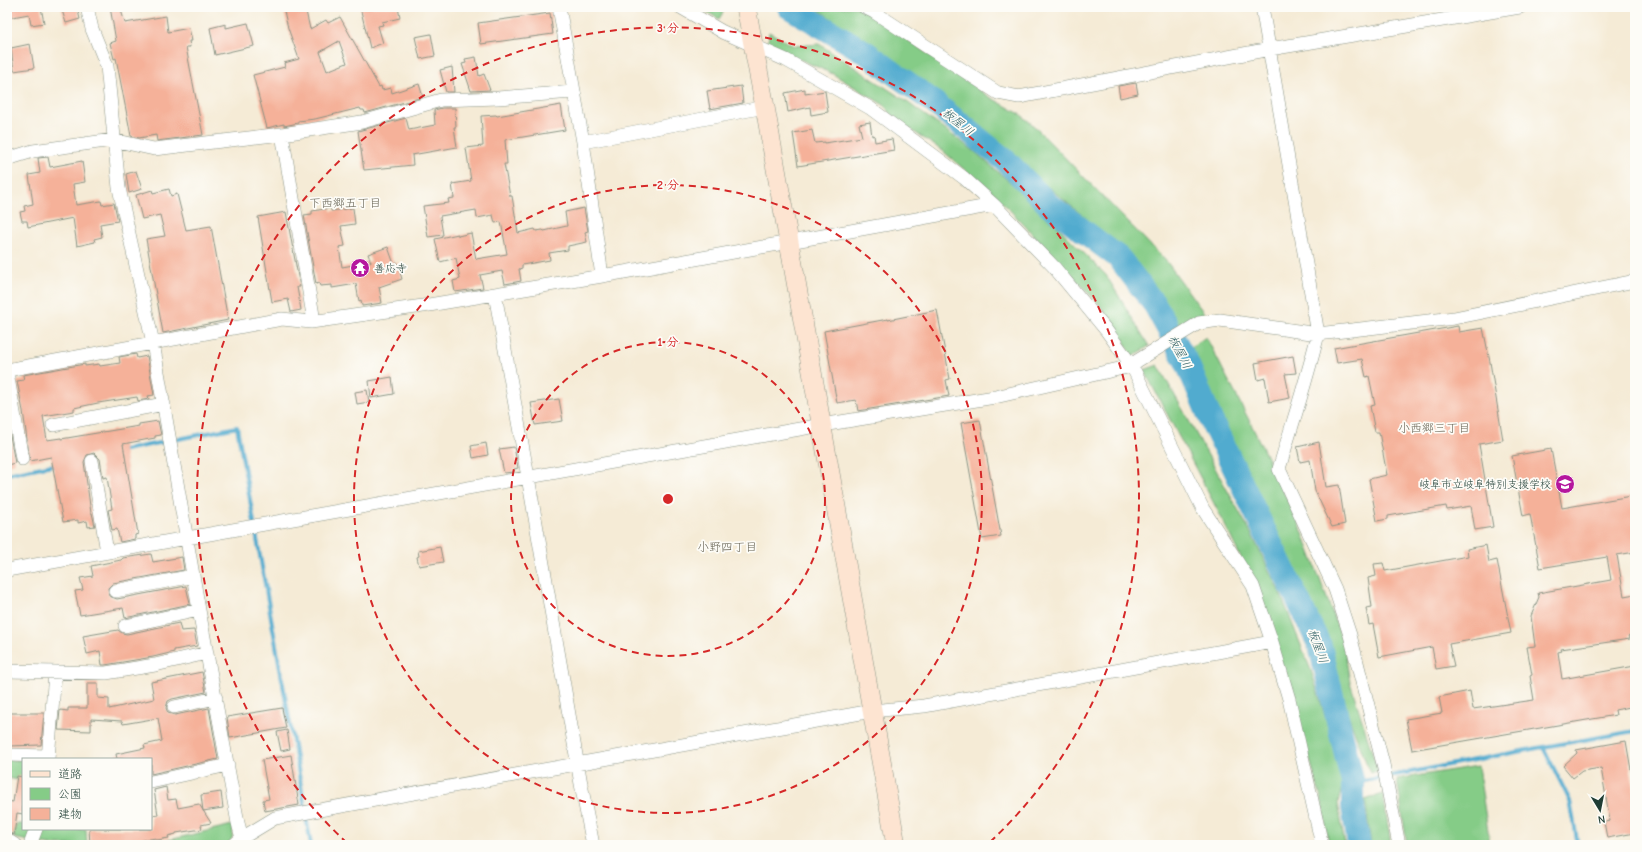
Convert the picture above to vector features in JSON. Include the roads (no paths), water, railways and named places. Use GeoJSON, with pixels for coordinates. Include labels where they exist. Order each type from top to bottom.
{"type":"FeatureCollection","features":[{"type":"Feature","properties":{"kind":"street"},"geometry":{"type":"LineString","coordinates":[[87,7],[92,29],[106,66],[119,188],[153,343],[199,610],[228,764],[238,823],[238,841]]}},
{"type":"Feature","properties":{"kind":"street"},"geometry":{"type":"LineString","coordinates":[[559,7],[583,142],[602,276]]}},
{"type":"Feature","properties":{"kind":"street"},"geometry":{"type":"LineString","coordinates":[[680,7],[723,32],[752,42],[786,60],[870,108],[964,178],[994,205],[1054,267],[1135,364],[1203,509],[1252,586],[1272,642],[1288,699],[1322,845]]}},
{"type":"Feature","properties":{"kind":"street"},"geometry":{"type":"LineString","coordinates":[[746,7],[896,845]]}},
{"type":"Feature","properties":{"kind":"street"},"geometry":{"type":"LineString","coordinates":[[864,7],[937,52],[998,93],[1019,97],[1270,49],[1520,7]]}},
{"type":"Feature","properties":{"kind":"street"},"geometry":{"type":"LineString","coordinates":[[1262,7],[1318,334],[1308,375],[1300,397],[1279,470],[1335,589],[1358,663],[1382,764],[1399,845]]}},
{"type":"Feature","properties":{"kind":"street"},"geometry":{"type":"LineString","coordinates":[[7,160],[33,151],[113,140],[154,149],[282,134],[362,122],[441,100],[498,98],[573,92]]}},
{"type":"Feature","properties":{"kind":"street"},"geometry":{"type":"LineString","coordinates":[[583,142],[765,107]]}},
{"type":"Feature","properties":{"kind":"street"},"geometry":{"type":"LineString","coordinates":[[282,134],[314,321]]}},
{"type":"Feature","properties":{"kind":"street"},"geometry":{"type":"LineString","coordinates":[[22,459],[7,371],[282,320],[314,321],[423,306],[495,294],[788,243],[994,205]]}},
{"type":"Feature","properties":{"kind":"street"},"geometry":{"type":"LineString","coordinates":[[7,570],[822,425],[995,397],[1135,364],[1200,323],[1220,320],[1318,334],[1454,318],[1635,281]]}},
{"type":"Feature","properties":{"kind":"street"},"geometry":{"type":"LineString","coordinates":[[495,294],[593,845]]}},
{"type":"Feature","properties":{"kind":"street"},"geometry":{"type":"LineString","coordinates":[[53,425],[164,404]]}},
{"type":"Feature","properties":{"kind":"street"},"geometry":{"type":"LineString","coordinates":[[92,461],[107,552]]}},
{"type":"Feature","properties":{"kind":"street"},"geometry":{"type":"LineString","coordinates":[[115,590],[193,576]]}},
{"type":"Feature","properties":{"kind":"street"},"geometry":{"type":"LineString","coordinates":[[125,626],[199,610]]}},
{"type":"Feature","properties":{"kind":"street"},"geometry":{"type":"LineString","coordinates":[[238,841],[275,818],[872,711],[924,706],[1272,642]]}},
{"type":"Feature","properties":{"kind":"street"},"geometry":{"type":"LineString","coordinates":[[7,671],[106,673],[155,666],[207,653]]}},
{"type":"Feature","properties":{"kind":"street"},"geometry":{"type":"LineString","coordinates":[[7,755],[48,758],[55,673]]}},
{"type":"Feature","properties":{"kind":"street"},"geometry":{"type":"LineString","coordinates":[[174,706],[216,698]]}},
{"type":"Feature","properties":{"kind":"street"},"geometry":{"type":"LineString","coordinates":[[152,782],[228,764]]}},
{"type":"Feature","properties":{"kind":"street"},"geometry":{"type":"LineString","coordinates":[[30,845],[36,830]]}},
{"type":"Feature","properties":{"kind":"street"},"geometry":{"type":"LineString","coordinates":[[7,840],[15,845]]}},
{"type":"Feature","properties":{"kind":"waterway","name":"板屋川"},"geometry":{"type":"LineString","coordinates":[[789,7],[865,52],[932,101],[1006,161],[1048,204],[1119,258],[1155,305],[1187,363],[1211,420],[1320,646],[1353,783],[1353,807],[1359,845]]}},
{"type":"Feature","properties":{"kind":"waterway"},"geometry":{"type":"LineString","coordinates":[[120,451],[237,427],[305,808]]}},
{"type":"Feature","properties":{"kind":"waterway"},"geometry":{"type":"LineString","coordinates":[[7,474],[57,464]]}},
{"type":"Feature","properties":{"kind":"waterway"},"geometry":{"type":"LineString","coordinates":[[1543,747],[1635,731]]}},
{"type":"Feature","properties":{"kind":"waterway"},"geometry":{"type":"LineString","coordinates":[[1353,783],[1543,747],[1570,801],[1578,845]]}},
{"type":"Feature","properties":{"kind":"waterway"},"geometry":{"type":"LineString","coordinates":[[306,817],[311,845]]}},
{"type":"Feature","properties":{"kind":"place","name":"善応寺"},"geometry":{"type":"Point","coordinates":[360,268]}},
{"type":"Feature","properties":{"kind":"place","name":"岐阜市立岐阜特別支援学校"},"geometry":{"type":"Point","coordinates":[1565,484]}},
{"type":"Feature","properties":{"kind":"district","name":"下西郷五丁目"},"geometry":{"type":"Point","coordinates":[345,203]}},
{"type":"Feature","properties":{"kind":"district","name":"小西郷三丁目"},"geometry":{"type":"Point","coordinates":[1434,428]}},
{"type":"Feature","properties":{"kind":"district","name":"小野四丁目"},"geometry":{"type":"Point","coordinates":[727,547]}}]}
